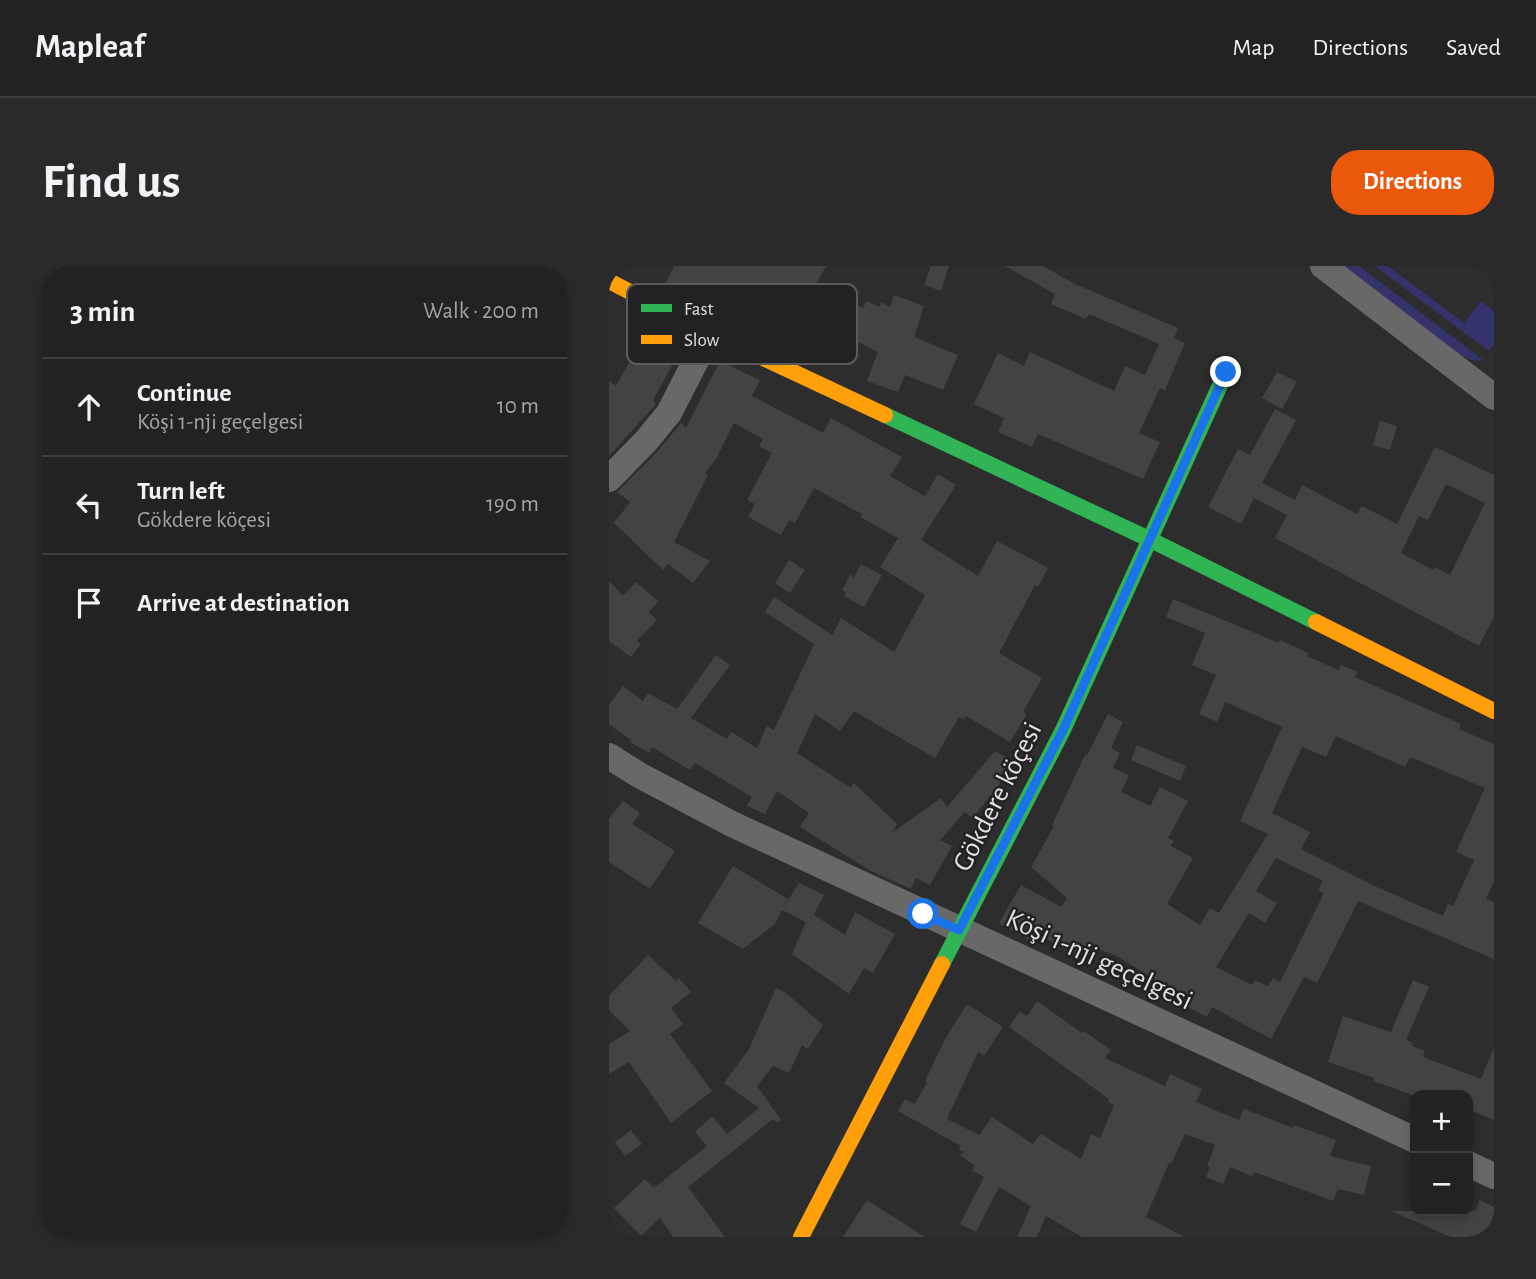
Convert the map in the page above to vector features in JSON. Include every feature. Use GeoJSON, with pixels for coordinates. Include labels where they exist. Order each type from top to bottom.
{"type":"FeatureCollection","features":[{"type":"Feature","properties":{"kind":"street"},"geometry":{"type":"LineString","coordinates":[[1323,266],[1494,397]]}},
{"type":"Feature","properties":{"kind":"street"},"geometry":{"type":"LineString","coordinates":[[609,281],[627,290]]}},
{"type":"Feature","properties":{"kind":"street"},"geometry":{"type":"LineString","coordinates":[[609,478],[669,413],[694,364]]}},
{"type":"Feature","properties":{"kind":"street"},"geometry":{"type":"LineString","coordinates":[[776,364],[1151,540],[1494,711]]}},
{"type":"Feature","properties":{"kind":"street","name":"Gökdere köçesi"},"geometry":{"type":"LineString","coordinates":[[801,1237],[1063,730],[1226,372]]}},
{"type":"Feature","properties":{"kind":"street","name":"Köşi 1-nji geçelgesi"},"geometry":{"type":"LineString","coordinates":[[609,756],[639,775],[732,824],[1410,1138]]}},
{"type":"Feature","properties":{"kind":"street"},"geometry":{"type":"LineString","coordinates":[[1473,1166],[1494,1176]]}},
{"type":"Feature","properties":{"kind":"shaded area"},"geometry":{"type":"Polygon","coordinates":[[[1343,266],[1359,266],[1483,360],[1472,360],[1460,355],[1343,266]]]}},
{"type":"Feature","properties":{"kind":"shaded area"},"geometry":{"type":"Polygon","coordinates":[[[1375,266],[1388,266],[1464,323],[1481,301],[1494,311],[1494,344],[1489,351],[1375,266]]]}},
{"type":"Feature","properties":{"kind":"building"},"geometry":{"type":"Polygon","coordinates":[[[674,266],[826,266],[816,284],[665,284],[674,266]]]}},
{"type":"Feature","properties":{"kind":"building"},"geometry":{"type":"Polygon","coordinates":[[[931,266],[949,266],[941,291],[924,285],[931,266]]]}},
{"type":"Feature","properties":{"kind":"building"},"geometry":{"type":"Polygon","coordinates":[[[1005,266],[1043,266],[1075,284],[1178,328],[1174,338],[1185,343],[1165,390],[1160,388],[1139,433],[1160,442],[1143,479],[1038,434],[1032,447],[998,432],[1004,418],[974,404],[998,353],[1024,366],[1030,352],[1114,391],[1125,366],[1145,375],[1159,344],[1089,314],[1086,319],[1051,304],[1055,294],[1005,266]]]}},
{"type":"Feature","properties":{"kind":"building"},"geometry":{"type":"Polygon","coordinates":[[[894,295],[924,306],[914,337],[958,355],[943,390],[905,375],[898,392],[867,381],[878,352],[857,342],[857,305],[863,308],[867,301],[879,307],[881,302],[890,307],[894,295]]]}},
{"type":"Feature","properties":{"kind":"building"},"geometry":{"type":"Polygon","coordinates":[[[628,364],[673,364],[653,400],[656,404],[609,456],[609,381],[616,386],[628,364]]]}},
{"type":"Feature","properties":{"kind":"building"},"geometry":{"type":"Polygon","coordinates":[[[718,364],[726,364],[760,380],[752,396],[823,433],[831,418],[902,457],[890,476],[925,496],[938,474],[956,485],[921,540],[978,576],[997,541],[1048,568],[1038,587],[1035,585],[999,653],[1042,678],[1023,712],[1027,714],[1010,742],[966,716],[964,720],[959,717],[935,758],[854,711],[840,731],[815,714],[797,753],[851,788],[854,783],[897,824],[893,832],[941,798],[947,807],[995,751],[1012,761],[998,787],[972,818],[965,812],[940,840],[952,846],[930,885],[916,878],[911,889],[871,871],[800,827],[809,813],[777,791],[765,814],[747,806],[752,797],[695,763],[690,770],[652,747],[649,753],[630,742],[631,740],[609,724],[609,705],[623,686],[643,701],[648,693],[677,709],[716,655],[730,665],[691,718],[727,739],[731,732],[757,748],[767,726],[774,730],[814,644],[765,612],[774,597],[832,635],[841,618],[894,652],[925,595],[880,567],[898,538],[860,517],[862,514],[814,488],[795,523],[789,520],[781,535],[748,517],[755,504],[747,500],[772,453],[759,446],[763,439],[734,423],[716,459],[705,473],[708,475],[674,542],[710,561],[693,583],[668,564],[663,570],[614,523],[630,502],[617,492],[657,452],[681,423],[686,428],[718,364]]]}},
{"type":"Feature","properties":{"kind":"building"},"geometry":{"type":"Polygon","coordinates":[[[1277,372],[1297,382],[1282,409],[1262,398],[1277,372]]]}},
{"type":"Feature","properties":{"kind":"building"},"geometry":{"type":"Polygon","coordinates":[[[1275,409],[1296,420],[1262,483],[1295,500],[1302,485],[1357,514],[1362,506],[1397,524],[1435,447],[1494,475],[1494,617],[1479,646],[1275,538],[1287,515],[1254,498],[1241,524],[1208,507],[1238,449],[1250,455],[1275,409]],[[1446,484],[1428,520],[1419,516],[1401,553],[1433,570],[1434,567],[1450,575],[1485,503],[1446,484]]]}},
{"type":"Feature","properties":{"kind":"building"},"geometry":{"type":"Polygon","coordinates":[[[1380,421],[1397,426],[1390,450],[1373,445],[1380,421]]]}},
{"type":"Feature","properties":{"kind":"building"},"geometry":{"type":"Polygon","coordinates":[[[789,560],[805,570],[790,593],[775,583],[789,560]]]}},
{"type":"Feature","properties":{"kind":"building"},"geometry":{"type":"Polygon","coordinates":[[[861,564],[882,575],[864,607],[844,596],[846,592],[842,590],[850,575],[854,577],[861,564]]]}},
{"type":"Feature","properties":{"kind":"building"},"geometry":{"type":"Polygon","coordinates":[[[609,581],[623,596],[636,582],[658,601],[649,612],[657,620],[637,641],[641,644],[631,657],[609,641],[609,581]]]}},
{"type":"Feature","properties":{"kind":"building"},"geometry":{"type":"Polygon","coordinates":[[[1173,599],[1279,643],[1280,640],[1338,670],[1341,665],[1358,672],[1355,677],[1461,724],[1459,729],[1494,744],[1494,881],[1486,899],[1494,902],[1494,959],[1358,901],[1317,983],[1304,977],[1271,1039],[1212,1007],[1207,1017],[1176,1001],[1179,995],[1117,956],[1098,949],[1090,964],[1039,934],[1034,943],[999,923],[1021,885],[1061,907],[1067,898],[1031,867],[1054,826],[1052,825],[1085,755],[1087,756],[1108,714],[1123,722],[1111,748],[1120,753],[1113,768],[1129,775],[1121,792],[1150,806],[1160,787],[1188,801],[1168,838],[1174,841],[1171,846],[1193,858],[1167,904],[1200,925],[1210,908],[1219,913],[1268,834],[1240,821],[1282,727],[1225,702],[1217,722],[1199,714],[1216,675],[1192,665],[1205,633],[1166,617],[1173,599]],[[1336,736],[1326,757],[1302,747],[1272,813],[1310,832],[1301,849],[1443,916],[1448,904],[1453,906],[1474,860],[1456,852],[1485,788],[1410,757],[1405,767],[1336,736]],[[1276,858],[1256,891],[1277,903],[1265,923],[1249,913],[1216,967],[1252,985],[1255,980],[1268,986],[1273,978],[1280,982],[1324,893],[1318,890],[1323,881],[1276,858]]]}},
{"type":"Feature","properties":{"kind":"building"},"geometry":{"type":"Polygon","coordinates":[[[1137,745],[1186,766],[1180,781],[1131,760],[1137,745]]]}},
{"type":"Feature","properties":{"kind":"building"},"geometry":{"type":"Polygon","coordinates":[[[623,801],[640,813],[632,824],[675,851],[650,889],[609,862],[609,819],[623,801]]]}},
{"type":"Feature","properties":{"kind":"building"},"geometry":{"type":"Polygon","coordinates":[[[733,866],[788,899],[783,908],[799,883],[824,895],[814,915],[845,935],[855,912],[895,934],[873,973],[864,968],[849,994],[792,954],[806,922],[782,910],[775,924],[743,949],[698,923],[733,866]]]}},
{"type":"Feature","properties":{"kind":"building"},"geometry":{"type":"Polygon","coordinates":[[[648,955],[676,981],[679,978],[691,992],[671,1008],[683,1024],[670,1034],[712,1091],[671,1123],[629,1062],[609,1074],[609,1044],[630,1031],[609,1010],[609,996],[648,955]]]}},
{"type":"Feature","properties":{"kind":"building"},"geometry":{"type":"Polygon","coordinates":[[[1413,980],[1429,987],[1406,1040],[1413,1043],[1412,1046],[1425,1051],[1423,1057],[1481,1079],[1494,1047],[1494,1120],[1473,1111],[1473,1090],[1410,1090],[1410,1094],[1328,1062],[1343,1016],[1391,1032],[1413,980]]]}},
{"type":"Feature","properties":{"kind":"building"},"geometry":{"type":"Polygon","coordinates":[[[776,988],[786,993],[823,1025],[808,1049],[802,1045],[789,1073],[773,1066],[757,1086],[781,1120],[778,1123],[773,1119],[688,1187],[725,1237],[673,1237],[660,1218],[641,1236],[614,1208],[645,1179],[654,1188],[707,1146],[695,1132],[712,1116],[727,1134],[759,1108],[724,1083],[749,1049],[776,988]]]}},
{"type":"Feature","properties":{"kind":"building"},"geometry":{"type":"Polygon","coordinates":[[[1037,1001],[1111,1050],[1105,1058],[1165,1086],[1170,1074],[1202,1089],[1196,1102],[1239,1120],[1244,1109],[1293,1128],[1294,1125],[1336,1140],[1330,1156],[1371,1166],[1364,1195],[1338,1189],[1333,1201],[1254,1172],[1252,1176],[1230,1167],[1223,1184],[1206,1177],[1215,1145],[1185,1134],[1171,1164],[1169,1163],[1146,1217],[1185,1237],[1082,1237],[1046,1216],[1037,1237],[1017,1237],[1031,1206],[999,1187],[976,1232],[960,1224],[984,1177],[972,1170],[975,1166],[960,1155],[963,1152],[959,1149],[961,1146],[898,1111],[905,1099],[915,1104],[945,1039],[967,1004],[1003,1027],[984,1056],[978,1052],[947,1119],[979,1135],[992,1117],[1033,1144],[1041,1134],[1081,1159],[1091,1134],[1100,1138],[1114,1105],[1009,1027],[1020,1011],[1027,1016],[1037,1001]]]}},
{"type":"Feature","properties":{"kind":"building"},"geometry":{"type":"Polygon","coordinates":[[[631,1130],[642,1144],[625,1156],[615,1142],[631,1130]]]}},
{"type":"Feature","properties":{"kind":"building"},"geometry":{"type":"Polygon","coordinates":[[[867,1200],[925,1237],[843,1237],[867,1200]]]}},
{"type":"Feature","properties":{"kind":"building"},"geometry":{"type":"Polygon","coordinates":[[[1480,1200],[1494,1207],[1494,1237],[1451,1237],[1391,1211],[1410,1211],[1410,1216],[1473,1216],[1480,1200]]]}},
{"type":"Feature","properties":{"kind":"traffic: fast"},"geometry":{"type":"LineString","coordinates":[[942,964],[1063,730],[1226,372]]}},
{"type":"Feature","properties":{"kind":"traffic: fast"},"geometry":{"type":"LineString","coordinates":[[885,415],[1151,540],[1316,622]]}},
{"type":"Feature","properties":{"kind":"traffic: slow"},"geometry":{"type":"LineString","coordinates":[[609,281],[627,290]]}},
{"type":"Feature","properties":{"kind":"traffic: slow"},"geometry":{"type":"LineString","coordinates":[[776,364],[885,415]]}},
{"type":"Feature","properties":{"kind":"traffic: slow"},"geometry":{"type":"LineString","coordinates":[[1316,622],[1494,711]]}},
{"type":"Feature","properties":{"kind":"traffic: slow"},"geometry":{"type":"LineString","coordinates":[[801,1237],[942,964]]}},
{"type":"Feature","properties":{"kind":"route"},"geometry":{"type":"LineString","coordinates":[[923,914],[959,930],[1063,730],[1226,372]]}}]}
